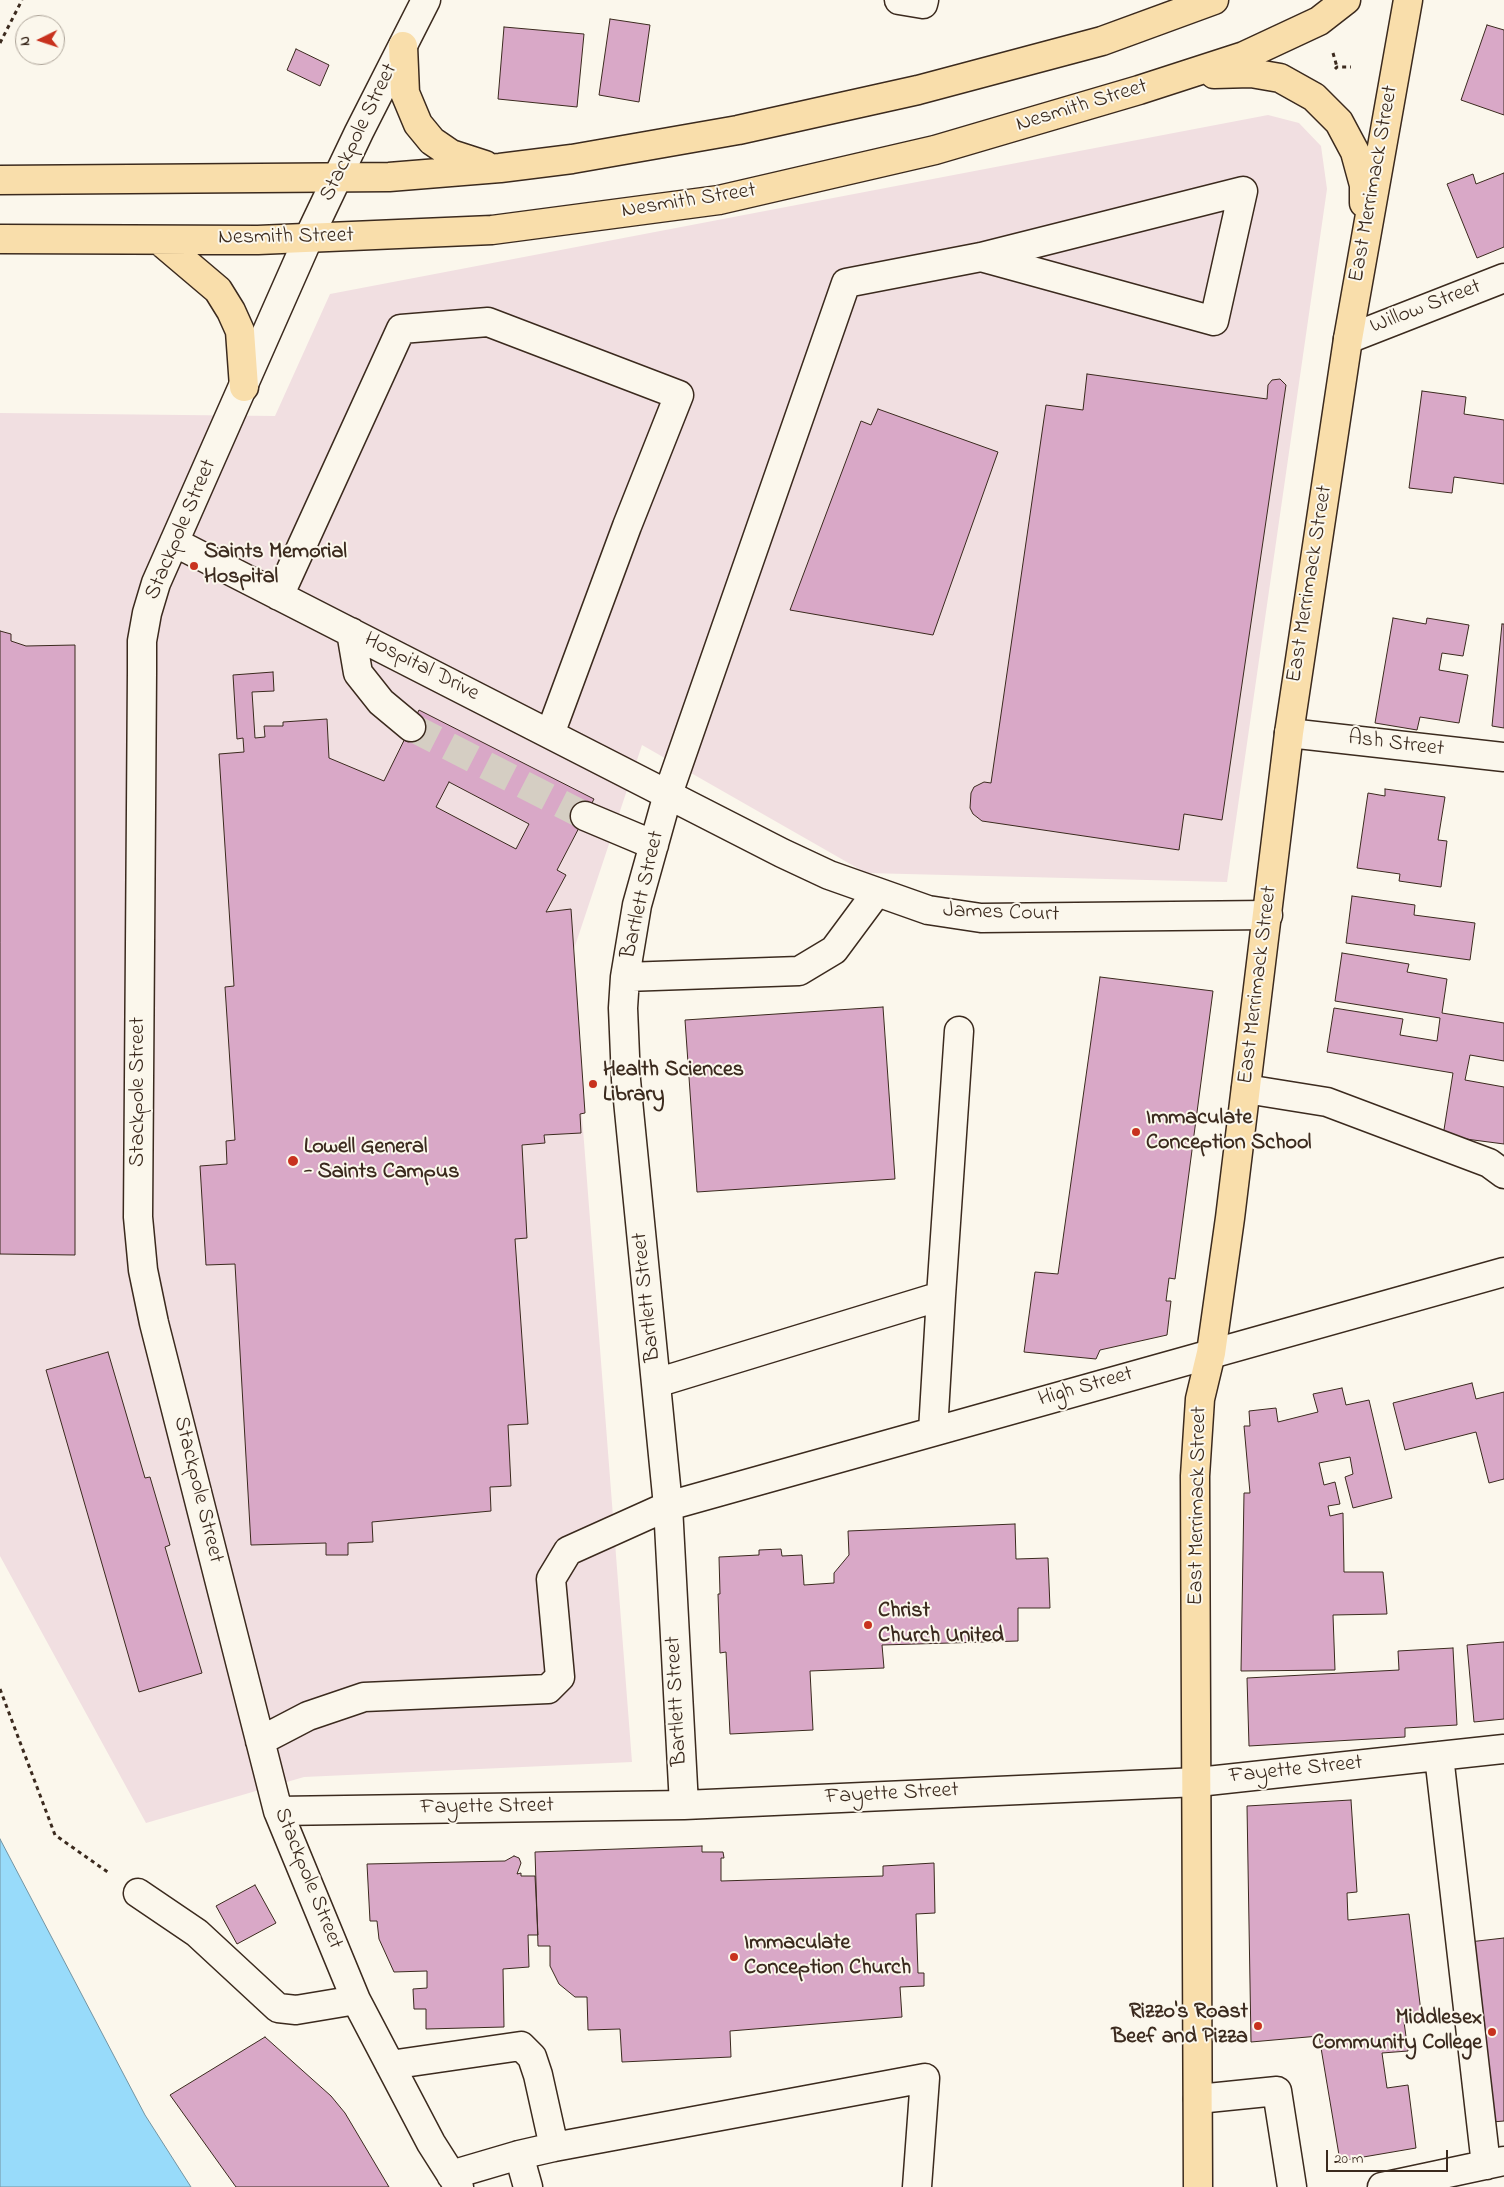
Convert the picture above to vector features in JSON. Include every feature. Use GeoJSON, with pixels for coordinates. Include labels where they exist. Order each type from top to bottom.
{"type":"FeatureCollection","features":[{"type":"Feature","properties":{"kind":"main road"},"geometry":{"type":"LineString","coordinates":[[0,180],[389,177],[496,168],[572,159],[738,130],[918,90],[1102,41],[1214,0]]}},
{"type":"Feature","properties":{"kind":"main road","name":"Nesmith Street"},"geometry":{"type":"LineString","coordinates":[[7,239],[308,239],[492,230],[719,200],[935,150],[1188,74],[1244,56],[1319,21],[1346,0]]}},
{"type":"Feature","properties":{"kind":"main road","name":"East Merrimack Street"},"geometry":{"type":"LineString","coordinates":[[1198,2187],[1198,1782],[1195,1476],[1200,1400],[1211,1353],[1246,1090],[1289,733],[1348,339],[1408,0]]}},
{"type":"Feature","properties":{"kind":"main road"},"geometry":{"type":"LineString","coordinates":[[402,46],[405,93],[423,130],[432,141],[451,154],[496,168]]}},
{"type":"Feature","properties":{"kind":"main road"},"geometry":{"type":"LineString","coordinates":[[1188,74],[1251,73],[1280,78],[1314,97],[1339,122],[1354,152],[1364,185],[1364,245]]}},
{"type":"Feature","properties":{"kind":"main road"},"geometry":{"type":"LineString","coordinates":[[159,240],[218,290],[231,312],[240,331],[244,387]]}},
{"type":"Feature","properties":{"kind":"street","name":"Stackpole Street"},"geometry":{"type":"LineString","coordinates":[[426,0],[308,239],[156,583],[142,641],[138,1217],[143,1270],[154,1322],[278,1811],[356,2000],[431,2143],[455,2181]]}},
{"type":"Feature","properties":{"kind":"street"},"geometry":{"type":"LineString","coordinates":[[1243,191],[1214,321],[981,257],[1233,194],[1243,191]]}},
{"type":"Feature","properties":{"kind":"street","name":"Bartlett Street"},"geometry":{"type":"LineString","coordinates":[[684,1805],[668,1506],[626,1080],[623,1008],[625,977],[637,905],[668,794],[846,283],[981,257]]}},
{"type":"Feature","properties":{"kind":"street","name":"Willow Street"},"geometry":{"type":"LineString","coordinates":[[1348,339],[1504,278]]}},
{"type":"Feature","properties":{"kind":"street"},"geometry":{"type":"LineString","coordinates":[[279,596],[401,329],[488,322],[679,394],[550,734]]}},
{"type":"Feature","properties":{"kind":"street","name":"Hospital Drive"},"geometry":{"type":"LineString","coordinates":[[174,542],[668,794]]}},
{"type":"Feature","properties":{"kind":"street"},"geometry":{"type":"LineString","coordinates":[[351,632],[358,673],[381,702],[411,727]]}},
{"type":"Feature","properties":{"kind":"street","name":"Ash Street"},"geometry":{"type":"LineString","coordinates":[[1289,733],[1504,758]]}},
{"type":"Feature","properties":{"kind":"street","name":"James Court"},"geometry":{"type":"LineString","coordinates":[[668,794],[829,875],[928,910],[982,918],[1268,915]]}},
{"type":"Feature","properties":{"kind":"street"},"geometry":{"type":"LineString","coordinates":[[585,816],[654,845]]}},
{"type":"Feature","properties":{"kind":"street"},"geometry":{"type":"LineString","coordinates":[[625,977],[799,971],[834,950],[877,892]]}},
{"type":"Feature","properties":{"kind":"street"},"geometry":{"type":"LineString","coordinates":[[934,1431],[959,1032]]}},
{"type":"Feature","properties":{"kind":"street"},"geometry":{"type":"LineString","coordinates":[[1246,1090],[1327,1102],[1489,1163],[1504,1174]]}},
{"type":"Feature","properties":{"kind":"street","name":"High Street"},"geometry":{"type":"LineString","coordinates":[[260,1741],[308,1716],[364,1697],[548,1690],[560,1677],[551,1579],[568,1550],[668,1506],[1504,1272]]}},
{"type":"Feature","properties":{"kind":"street"},"geometry":{"type":"LineString","coordinates":[[656,1383],[941,1296]]}},
{"type":"Feature","properties":{"kind":"street","name":"Fayette Street"},"geometry":{"type":"LineString","coordinates":[[278,1811],[684,1805],[1198,1782],[1504,1749]]}},
{"type":"Feature","properties":{"kind":"street"},"geometry":{"type":"LineString","coordinates":[[1385,2187],[1495,2163],[1439,1756]]}},
{"type":"Feature","properties":{"kind":"street"},"geometry":{"type":"LineString","coordinates":[[138,1894],[197,1933],[278,2008],[296,2010],[356,2000]]}},
{"type":"Feature","properties":{"kind":"street"},"geometry":{"type":"LineString","coordinates":[[390,2065],[520,2046],[532,2057],[538,2075],[554,2147]]}},
{"type":"Feature","properties":{"kind":"street"},"geometry":{"type":"LineString","coordinates":[[455,2181],[519,2156],[554,2147],[925,2078],[917,2187]]}},
{"type":"Feature","properties":{"kind":"street"},"geometry":{"type":"LineString","coordinates":[[1198,2099],[1277,2091],[1292,2187]]}},
{"type":"Feature","properties":{"kind":"street"},"geometry":{"type":"LineString","coordinates":[[519,2156],[528,2187]]}},
{"type":"Feature","properties":{"kind":"path"},"geometry":{"type":"LineString","coordinates":[[0,43],[22,0]]}},
{"type":"Feature","properties":{"kind":"path"},"geometry":{"type":"LineString","coordinates":[[0,1689],[55,1835],[138,1894]]}},
{"type":"Feature","properties":{"kind":"shaded area","name":"Lowell General - Saints Campus"},"geometry":{"type":"Polygon","coordinates":[[[1268,115],[1299,123],[1321,146],[1327,189],[1227,882],[866,873],[642,745],[570,961],[632,1762],[304,1777],[146,1823],[0,1556],[0,413],[275,416],[330,294],[1268,115]]]}},
{"type":"Feature","properties":{"kind":"water"},"geometry":{"type":"Polygon","coordinates":[[[0,1839],[145,2115],[191,2187],[0,2187],[0,1839]]]}},
{"type":"Feature","properties":{"kind":"building"},"geometry":{"type":"Polygon","coordinates":[[[610,19],[650,25],[639,102],[599,95],[610,19]]]}},
{"type":"Feature","properties":{"kind":"building"},"geometry":{"type":"Polygon","coordinates":[[[1487,25],[1504,30],[1504,115],[1461,100],[1487,25]]]}},
{"type":"Feature","properties":{"kind":"building"},"geometry":{"type":"Polygon","coordinates":[[[504,27],[584,34],[577,107],[498,99],[504,27]]]}},
{"type":"Feature","properties":{"kind":"building"},"geometry":{"type":"Polygon","coordinates":[[[296,49],[329,65],[320,86],[287,70],[296,49]]]}},
{"type":"Feature","properties":{"kind":"building"},"geometry":{"type":"Polygon","coordinates":[[[1504,173],[1504,247],[1477,258],[1447,184],[1473,174],[1476,184],[1504,173]]]}},
{"type":"Feature","properties":{"kind":"building"},"geometry":{"type":"Polygon","coordinates":[[[1087,374],[1267,399],[1268,385],[1272,380],[1280,379],[1286,385],[1222,820],[1184,814],[1179,850],[982,821],[973,814],[970,808],[971,793],[974,787],[984,782],[991,783],[1046,405],[1083,410],[1087,374]]]}},
{"type":"Feature","properties":{"kind":"building"},"geometry":{"type":"Polygon","coordinates":[[[1422,391],[1466,397],[1464,414],[1504,420],[1504,484],[1454,477],[1452,493],[1409,488],[1422,391]]]}},
{"type":"Feature","properties":{"kind":"building"},"geometry":{"type":"Polygon","coordinates":[[[878,409],[998,452],[933,635],[790,610],[861,421],[871,425],[878,409]]]}},
{"type":"Feature","properties":{"kind":"building"},"geometry":{"type":"Polygon","coordinates":[[[1393,618],[1426,624],[1427,618],[1469,625],[1463,656],[1442,653],[1439,670],[1468,675],[1459,723],[1420,717],[1417,730],[1375,723],[1393,618]]]}},
{"type":"Feature","properties":{"kind":"building"},"geometry":{"type":"Polygon","coordinates":[[[1502,624],[1504,624],[1504,728],[1492,726],[1502,624]]]}},
{"type":"Feature","properties":{"kind":"building"},"geometry":{"type":"Polygon","coordinates":[[[0,631],[11,634],[11,641],[26,646],[75,645],[75,1255],[0,1254],[0,631]]]}},
{"type":"Feature","properties":{"kind":"building"},"geometry":{"type":"Polygon","coordinates":[[[273,672],[274,691],[252,692],[255,738],[265,737],[264,726],[283,726],[283,722],[327,719],[329,758],[384,781],[419,710],[594,799],[557,870],[566,875],[546,912],[571,909],[585,1113],[580,1114],[581,1133],[544,1135],[545,1143],[522,1145],[527,1238],[515,1239],[528,1424],[508,1425],[511,1486],[490,1487],[491,1511],[372,1522],[373,1542],[348,1543],[348,1555],[326,1555],[326,1543],[251,1545],[235,1264],[206,1265],[200,1166],[227,1164],[226,1141],[235,1140],[225,987],[234,986],[219,754],[244,752],[243,738],[237,739],[233,675],[273,672]],[[449,782],[436,807],[516,849],[529,824],[449,782]]]}},
{"type":"Feature","properties":{"kind":"building"},"geometry":{"type":"Polygon","coordinates":[[[1385,789],[1445,797],[1438,840],[1447,841],[1441,887],[1399,881],[1400,874],[1357,868],[1368,793],[1385,796],[1385,789]]]}},
{"type":"Feature","properties":{"kind":"building"},"geometry":{"type":"Polygon","coordinates":[[[1352,896],[1415,905],[1414,915],[1475,923],[1470,960],[1346,943],[1352,896]]]}},
{"type":"Feature","properties":{"kind":"building"},"geometry":{"type":"Polygon","coordinates":[[[1342,953],[1409,964],[1407,972],[1447,979],[1442,1013],[1504,1023],[1504,1061],[1470,1055],[1465,1080],[1504,1087],[1504,1144],[1443,1136],[1453,1073],[1327,1052],[1334,1008],[1403,1019],[1400,1035],[1437,1041],[1440,1018],[1335,1001],[1342,953]]]}},
{"type":"Feature","properties":{"kind":"building","name":"Immaculate Conception School"},"geometry":{"type":"Polygon","coordinates":[[[1100,977],[1213,991],[1175,1279],[1169,1278],[1166,1301],[1171,1301],[1167,1335],[1100,1350],[1096,1359],[1024,1352],[1035,1272],[1058,1274],[1100,977]]]}},
{"type":"Feature","properties":{"kind":"building"},"geometry":{"type":"Polygon","coordinates":[[[883,1007],[895,1179],[697,1192],[685,1020],[883,1007]]]}},
{"type":"Feature","properties":{"kind":"building"},"geometry":{"type":"Polygon","coordinates":[[[108,1352],[145,1478],[150,1477],[170,1545],[165,1547],[202,1673],[139,1692],[46,1370],[108,1352]]]}},
{"type":"Feature","properties":{"kind":"building"},"geometry":{"type":"Polygon","coordinates":[[[1472,1383],[1476,1399],[1504,1392],[1504,1479],[1489,1483],[1476,1432],[1405,1450],[1393,1403],[1472,1383]]]}},
{"type":"Feature","properties":{"kind":"building"},"geometry":{"type":"Polygon","coordinates":[[[1342,1388],[1346,1405],[1369,1400],[1392,1498],[1353,1508],[1345,1477],[1353,1474],[1350,1457],[1319,1463],[1324,1485],[1335,1482],[1340,1504],[1328,1506],[1330,1516],[1343,1513],[1344,1572],[1383,1572],[1387,1614],[1333,1615],[1335,1670],[1241,1671],[1244,1493],[1250,1493],[1244,1426],[1250,1426],[1249,1411],[1276,1408],[1278,1422],[1318,1412],[1313,1394],[1342,1388]]]}},
{"type":"Feature","properties":{"kind":"building","name":"Christ Church United"},"geometry":{"type":"Polygon","coordinates":[[[1015,1524],[1016,1559],[1048,1558],[1050,1608],[1018,1608],[1018,1641],[882,1645],[884,1668],[810,1671],[813,1730],[730,1734],[726,1652],[720,1653],[719,1557],[759,1555],[759,1550],[781,1549],[782,1556],[802,1555],[804,1585],[834,1583],[834,1573],[849,1555],[848,1531],[1015,1524]]]}},
{"type":"Feature","properties":{"kind":"building"},"geometry":{"type":"Polygon","coordinates":[[[1504,1642],[1504,1719],[1474,1722],[1467,1645],[1504,1642]]]}},
{"type":"Feature","properties":{"kind":"building"},"geometry":{"type":"Polygon","coordinates":[[[1453,1648],[1457,1725],[1405,1728],[1405,1737],[1249,1746],[1247,1678],[1399,1670],[1398,1651],[1453,1648]]]}},
{"type":"Feature","properties":{"kind":"building"},"geometry":{"type":"Polygon","coordinates":[[[1351,1800],[1357,1892],[1347,1893],[1348,1920],[1409,1914],[1422,2020],[1404,2022],[1408,2051],[1382,2053],[1387,2088],[1408,2085],[1416,2148],[1340,2161],[1319,2036],[1251,2042],[1247,1806],[1351,1800]]]}},
{"type":"Feature","properties":{"kind":"building","name":"Immaculate Conception Church"},"geometry":{"type":"Polygon","coordinates":[[[702,1846],[702,1852],[723,1852],[724,1858],[721,1858],[721,1881],[883,1876],[883,1866],[934,1863],[935,1913],[916,1914],[918,1973],[924,1973],[924,1986],[900,1987],[902,2017],[730,2031],[731,2057],[622,2062],[620,2029],[588,2030],[587,1997],[575,1997],[559,1984],[550,1966],[550,1946],[538,1946],[535,1852],[702,1846]]]}},
{"type":"Feature","properties":{"kind":"building"},"geometry":{"type":"Polygon","coordinates":[[[514,1856],[519,1858],[521,1863],[517,1874],[521,1873],[521,1876],[535,1876],[538,1935],[528,1935],[529,1967],[503,1969],[504,2027],[426,2029],[426,2009],[414,2009],[413,1989],[427,1988],[427,1971],[394,1972],[379,1939],[377,1921],[370,1921],[367,1864],[505,1861],[514,1856]]]}},
{"type":"Feature","properties":{"kind":"building"},"geometry":{"type":"Polygon","coordinates":[[[255,1885],[276,1923],[237,1944],[216,1906],[255,1885]]]}},
{"type":"Feature","properties":{"kind":"building","name":"Middlesex Community College"},"geometry":{"type":"Polygon","coordinates":[[[1504,1938],[1504,2121],[1492,2122],[1469,1942],[1504,1938]]]}},
{"type":"Feature","properties":{"kind":"building"},"geometry":{"type":"Polygon","coordinates":[[[265,2037],[331,2096],[345,2113],[389,2187],[236,2187],[170,2095],[265,2037]]]}},
{"type":"Feature","properties":{"kind":"tunnel"},"geometry":{"type":"LineString","coordinates":[[411,727],[585,816]]}},
{"type":"Feature","properties":{"kind":"place","name":"Saints Memorial Hospital"},"geometry":{"type":"Point","coordinates":[194,566]}},
{"type":"Feature","properties":{"kind":"place","name":"Health Sciences Library"},"geometry":{"type":"Point","coordinates":[593,1084]}},
{"type":"Feature","properties":{"kind":"place","name":"Immaculate Conception School"},"geometry":{"type":"Point","coordinates":[1136,1132]}},
{"type":"Feature","properties":{"kind":"place","name":"Lowell General - Saints Campus"},"geometry":{"type":"Point","coordinates":[293,1161]}},
{"type":"Feature","properties":{"kind":"place","name":"Christ Church United"},"geometry":{"type":"Point","coordinates":[868,1625]}},
{"type":"Feature","properties":{"kind":"place","name":"Immaculate Conception Church"},"geometry":{"type":"Point","coordinates":[734,1957]}},
{"type":"Feature","properties":{"kind":"place","name":"Rizzo's Roast Beef and Pizza"},"geometry":{"type":"Point","coordinates":[1258,2026]}},
{"type":"Feature","properties":{"kind":"place","name":"Middlesex Community College"},"geometry":{"type":"Point","coordinates":[1492,2032]}}]}
